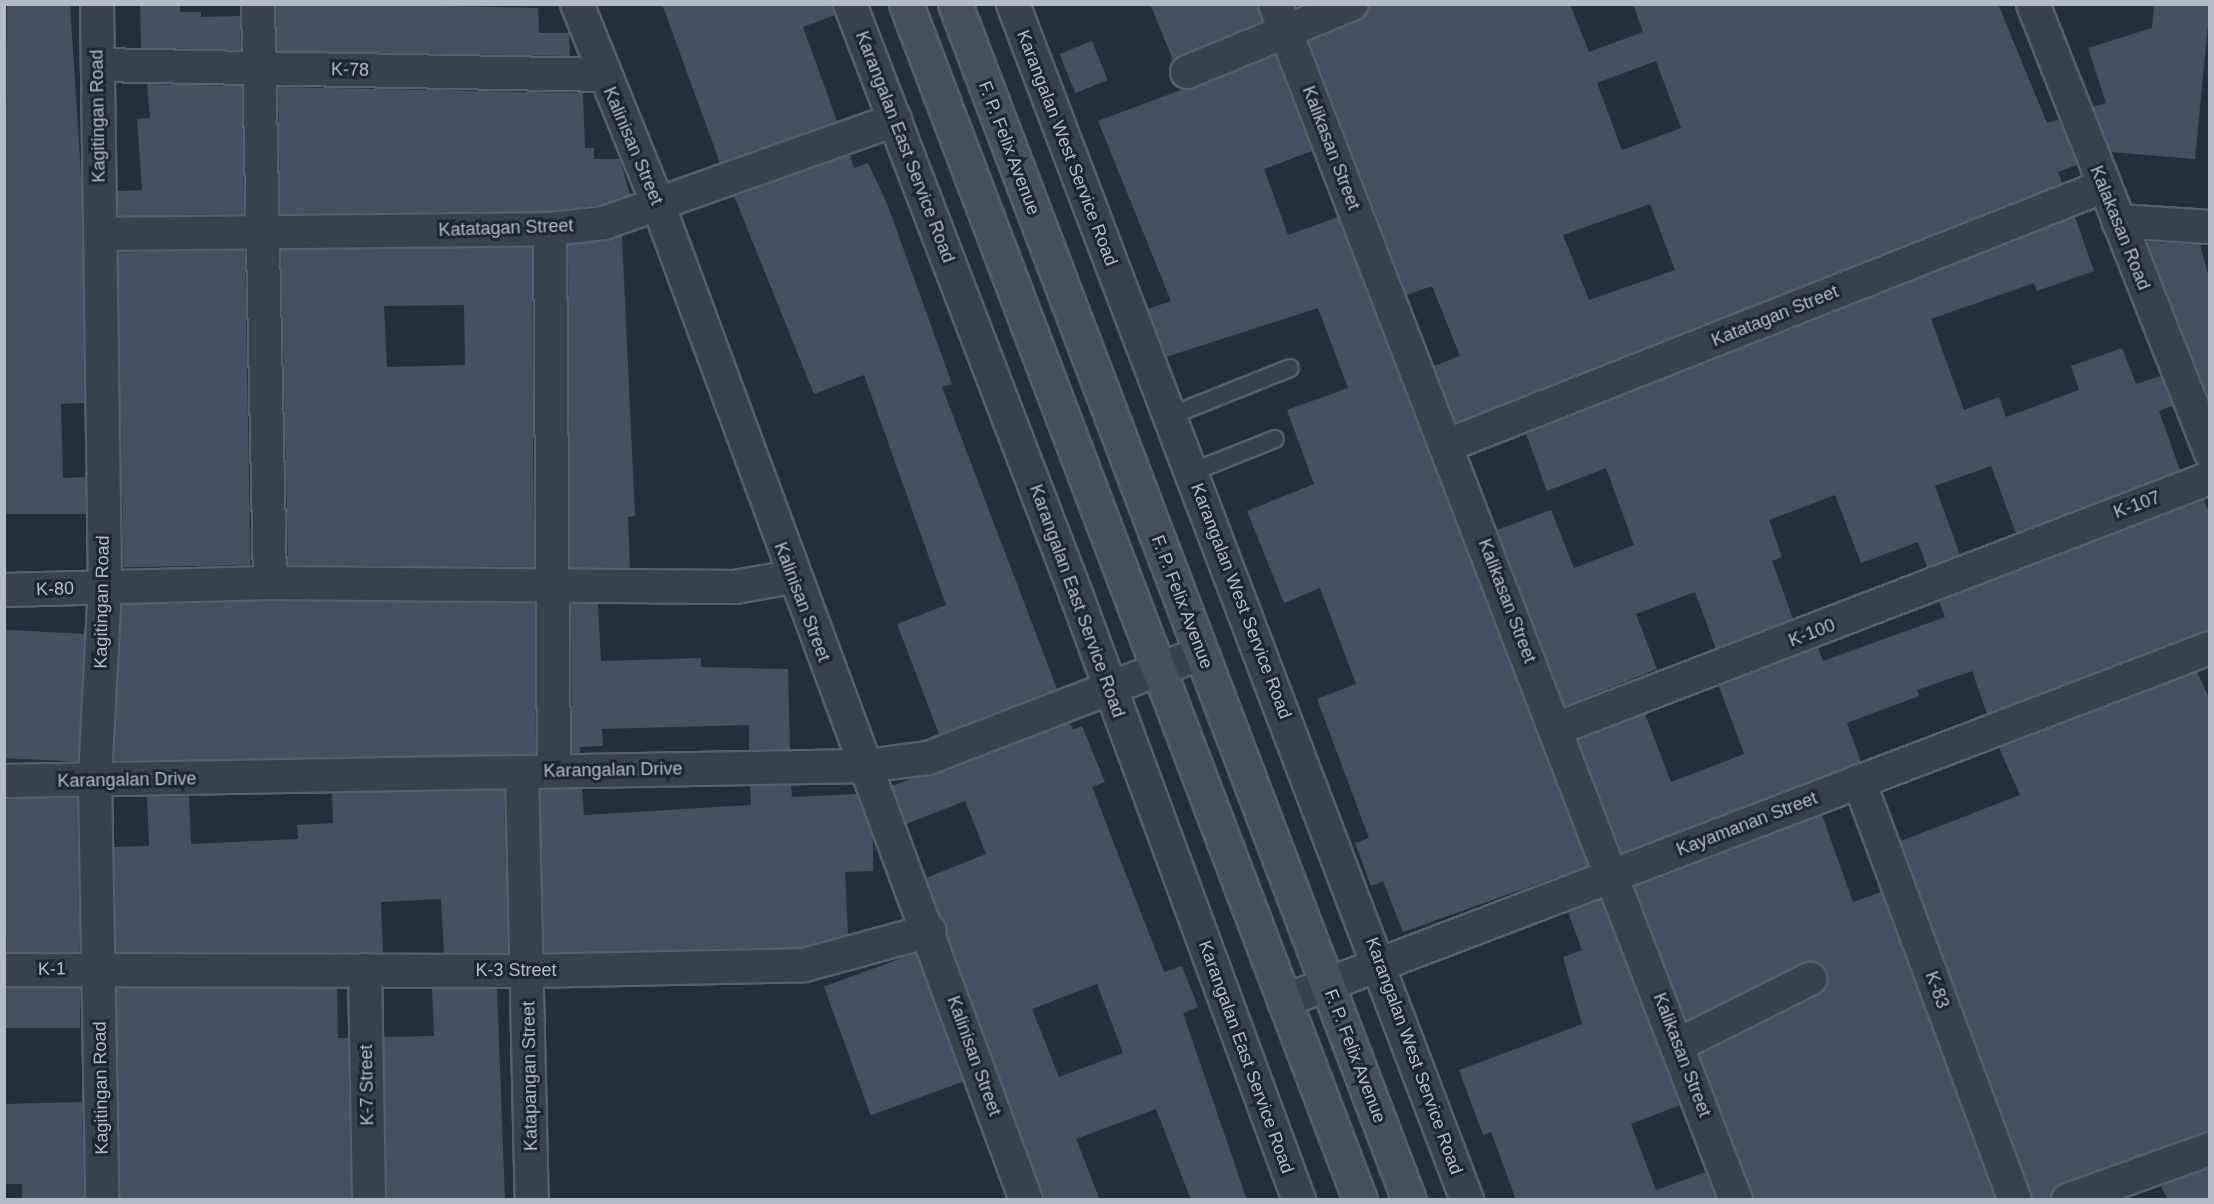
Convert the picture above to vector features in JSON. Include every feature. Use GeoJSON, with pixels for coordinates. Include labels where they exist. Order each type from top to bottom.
{"type":"FeatureCollection","features":[{"type":"Feature","properties":{"kind":"main road"},"geometry":{"type":"LineString","coordinates":[[906,4],[1360,1200]]}},
{"type":"Feature","properties":{"kind":"main road","name":"F. P. Felix Avenue"},"geometry":{"type":"LineString","coordinates":[[955,4],[1409,1200]]}},
{"type":"Feature","properties":{"kind":"street","name":"Kagitingan Road"},"geometry":{"type":"LineString","coordinates":[[97,4],[105,587],[95,781],[102,1200]]}},
{"type":"Feature","properties":{"kind":"street"},"geometry":{"type":"LineString","coordinates":[[258,4],[270,583]]}},
{"type":"Feature","properties":{"kind":"street","name":"Kalinisan Street"},"geometry":{"type":"LineString","coordinates":[[577,4],[603,75],[658,204],[792,577],[929,931],[1026,1200]]}},
{"type":"Feature","properties":{"kind":"street","name":"Karangalan East Service Road"},"geometry":{"type":"LineString","coordinates":[[850,4],[1299,1200]]}},
{"type":"Feature","properties":{"kind":"street","name":"Karangalan West Service Road"},"geometry":{"type":"LineString","coordinates":[[1013,4],[1380,964],[1467,1200]]}},
{"type":"Feature","properties":{"kind":"street"},"geometry":{"type":"LineString","coordinates":[[1186,72],[1280,17],[1352,4]]}},
{"type":"Feature","properties":{"kind":"street","name":"Kalakasan Road"},"geometry":{"type":"LineString","coordinates":[[2033,4],[2102,187],[2203,415],[2210,452]]}},
{"type":"Feature","properties":{"kind":"street","name":"Kalikasan Street"},"geometry":{"type":"LineString","coordinates":[[1280,17],[1448,445],[1736,1200]]}},
{"type":"Feature","properties":{"kind":"street","name":"K-78"},"geometry":{"type":"LineString","coordinates":[[98,65],[603,75]]}},
{"type":"Feature","properties":{"kind":"street","name":"Katatagan Street"},"geometry":{"type":"LineString","coordinates":[[100,234],[550,230],[604,223],[895,120]]}},
{"type":"Feature","properties":{"kind":"street","name":"Katatagan Street"},"geometry":{"type":"LineString","coordinates":[[1448,445],[2102,187]]}},
{"type":"Feature","properties":{"kind":"street"},"geometry":{"type":"LineString","coordinates":[[2118,221],[2210,226]]}},
{"type":"Feature","properties":{"kind":"street"},"geometry":{"type":"LineString","coordinates":[[550,230],[550,586],[554,771]]}},
{"type":"Feature","properties":{"kind":"street","name":"K-107"},"geometry":{"type":"LineString","coordinates":[[2065,531],[2210,478]]}},
{"type":"Feature","properties":{"kind":"street","name":"K-100"},"geometry":{"type":"LineString","coordinates":[[1556,729],[2065,531]]}},
{"type":"Feature","properties":{"kind":"street","name":"K-80"},"geometry":{"type":"LineString","coordinates":[[4,590],[270,583],[735,587],[792,577]]}},
{"type":"Feature","properties":{"kind":"street","name":"Kayamanan Street"},"geometry":{"type":"LineString","coordinates":[[1284,1001],[2210,648]]}},
{"type":"Feature","properties":{"kind":"street","name":"Karangalan Drive"},"geometry":{"type":"LineString","coordinates":[[4,781],[866,766],[928,758],[1201,653]]}},
{"type":"Feature","properties":{"kind":"street","name":"Katapangan Street"},"geometry":{"type":"LineString","coordinates":[[522,772],[532,1200]]}},
{"type":"Feature","properties":{"kind":"street","name":"K-83"},"geometry":{"type":"LineString","coordinates":[[1859,781],[2015,1200]]}},
{"type":"Feature","properties":{"kind":"street","name":"K-3 Street"},"geometry":{"type":"LineString","coordinates":[[99,968],[528,971],[804,965],[929,931]]}},
{"type":"Feature","properties":{"kind":"street","name":"K-1"},"geometry":{"type":"LineString","coordinates":[[4,970],[99,968]]}},
{"type":"Feature","properties":{"kind":"street","name":"K-7 Street"},"geometry":{"type":"LineString","coordinates":[[364,970],[369,1200]]}},
{"type":"Feature","properties":{"kind":"street"},"geometry":{"type":"LineString","coordinates":[[1678,1045],[1810,979]]}},
{"type":"Feature","properties":{"kind":"street"},"geometry":{"type":"LineString","coordinates":[[2068,1200],[2210,1149]]}},
{"type":"Feature","properties":{"kind":"lane"},"geometry":{"type":"LineString","coordinates":[[1170,416],[1290,368]]}},
{"type":"Feature","properties":{"kind":"lane"},"geometry":{"type":"LineString","coordinates":[[1192,472],[1275,439]]}},
{"type":"Feature","properties":{"kind":"building"},"geometry":{"type":"Polygon","coordinates":[[[7,4],[70,4],[82,190],[84,403],[61,404],[63,478],[86,477],[86,514],[4,514],[7,4]]]}},
{"type":"Feature","properties":{"kind":"building"},"geometry":{"type":"Polygon","coordinates":[[[140,4],[180,4],[180,12],[201,12],[201,17],[240,16],[241,50],[141,48],[140,4]]]}},
{"type":"Feature","properties":{"kind":"building"},"geometry":{"type":"Polygon","coordinates":[[[356,4],[538,8],[539,33],[569,33],[570,56],[277,51],[276,6],[356,4]]]}},
{"type":"Feature","properties":{"kind":"building"},"geometry":{"type":"Polygon","coordinates":[[[662,4],[832,4],[835,15],[803,27],[837,121],[720,163],[662,4]]]}},
{"type":"Feature","properties":{"kind":"building"},"geometry":{"type":"Polygon","coordinates":[[[1150,4],[1257,4],[1262,21],[1173,60],[1150,4]]]}},
{"type":"Feature","properties":{"kind":"building"},"geometry":{"type":"Polygon","coordinates":[[[1370,4],[1570,4],[1589,52],[1643,32],[1633,4],[1998,4],[2047,123],[2059,119],[2077,165],[2058,172],[2062,183],[1456,423],[1434,366],[1460,356],[1432,286],[1407,295],[1309,41],[1359,20],[1370,4]],[[1656,61],[1597,83],[1622,150],[1681,128],[1656,61]],[[1650,204],[1563,235],[1589,300],[1675,270],[1650,204]]]}},
{"type":"Feature","properties":{"kind":"building"},"geometry":{"type":"Polygon","coordinates":[[[2154,4],[2210,4],[2195,159],[2111,152],[2093,107],[2106,103],[2088,48],[2152,28],[2154,4]]]}},
{"type":"Feature","properties":{"kind":"building"},"geometry":{"type":"Polygon","coordinates":[[[1092,41],[1108,80],[1075,93],[1060,54],[1092,41]]]}},
{"type":"Feature","properties":{"kind":"building"},"geometry":{"type":"Polygon","coordinates":[[[1275,55],[1312,151],[1264,169],[1288,235],[1338,217],[1588,866],[1403,932],[1383,881],[1371,886],[1355,843],[1369,838],[1317,699],[1356,684],[1320,588],[1284,603],[1247,511],[1314,484],[1287,410],[1348,388],[1318,308],[1166,357],[1148,309],[1171,301],[1098,121],[1275,55]]]}},
{"type":"Feature","properties":{"kind":"building"},"geometry":{"type":"Polygon","coordinates":[[[147,84],[242,86],[244,214],[118,216],[118,191],[142,190],[137,119],[150,118],[147,84]]]}},
{"type":"Feature","properties":{"kind":"building"},"geometry":{"type":"Polygon","coordinates":[[[278,87],[583,93],[585,148],[594,148],[594,159],[620,159],[630,195],[600,205],[549,211],[280,214],[278,87]]]}},
{"type":"Feature","properties":{"kind":"building"},"geometry":{"type":"Polygon","coordinates":[[[850,155],[854,168],[868,163],[888,206],[952,384],[942,387],[1057,689],[939,734],[897,624],[946,605],[864,375],[814,394],[734,196],[850,155]]]}},
{"type":"Feature","properties":{"kind":"building"},"geometry":{"type":"Polygon","coordinates":[[[2075,217],[2094,271],[2037,291],[2034,283],[1931,319],[1964,410],[1999,397],[2006,417],[2079,390],[2071,366],[2122,348],[2136,384],[2161,376],[2172,406],[2159,411],[2180,470],[2016,533],[1991,466],[1935,486],[1960,555],[1927,567],[1918,542],[1861,563],[1835,495],[1769,520],[1782,557],[1772,561],[1793,619],[1716,649],[1695,592],[1636,614],[1657,669],[1565,706],[1497,530],[1551,510],[1574,568],[1634,545],[1606,468],[1547,491],[1526,434],[2075,217]]]}},
{"type":"Feature","properties":{"kind":"building"},"geometry":{"type":"Polygon","coordinates":[[[622,236],[635,516],[628,517],[630,568],[570,568],[568,245],[622,236]]]}},
{"type":"Feature","properties":{"kind":"building"},"geometry":{"type":"Polygon","coordinates":[[[2146,242],[2200,244],[2210,282],[2210,402],[2146,242]]]}},
{"type":"Feature","properties":{"kind":"building"},"geometry":{"type":"Polygon","coordinates":[[[532,247],[534,567],[288,565],[281,250],[532,247]],[[464,305],[384,306],[387,367],[465,365],[464,305]]]}},
{"type":"Feature","properties":{"kind":"building"},"geometry":{"type":"Polygon","coordinates":[[[245,250],[250,565],[124,567],[118,252],[245,250]]]}},
{"type":"Feature","properties":{"kind":"building"},"geometry":{"type":"Polygon","coordinates":[[[2204,500],[2210,515],[2210,630],[1987,714],[1972,671],[1917,690],[1919,696],[1847,723],[1861,762],[1622,853],[1578,740],[1645,714],[1671,782],[1744,754],[1719,686],[1818,648],[1823,661],[1945,617],[1939,601],[2204,500]]]}},
{"type":"Feature","properties":{"kind":"building"},"geometry":{"type":"Polygon","coordinates":[[[270,601],[535,603],[536,754],[114,761],[122,605],[270,601]]]}},
{"type":"Feature","properties":{"kind":"building"},"geometry":{"type":"Polygon","coordinates":[[[571,604],[598,604],[601,661],[701,658],[701,667],[788,669],[790,749],[749,750],[749,725],[602,729],[603,746],[580,747],[580,753],[572,753],[571,604]]]}},
{"type":"Feature","properties":{"kind":"building"},"geometry":{"type":"Polygon","coordinates":[[[4,630],[85,634],[78,762],[4,758],[4,630]]]}},
{"type":"Feature","properties":{"kind":"building"},"geometry":{"type":"Polygon","coordinates":[[[2197,672],[2210,700],[2210,1132],[2062,1183],[2050,1200],[2032,1200],[1901,841],[2020,795],[1999,748],[2197,672]]]}},
{"type":"Feature","properties":{"kind":"building"},"geometry":{"type":"Polygon","coordinates":[[[1070,723],[1073,730],[1082,726],[1105,782],[1092,787],[1164,972],[1182,966],[1198,1007],[1183,1013],[1247,1200],[1191,1200],[1156,1109],[1076,1139],[1100,1200],[1043,1200],[926,878],[986,854],[965,801],[906,824],[892,786],[1070,723]],[[1097,984],[1032,1009],[1059,1077],[1123,1053],[1097,984]]]}},
{"type":"Feature","properties":{"kind":"building"},"geometry":{"type":"Polygon","coordinates":[[[791,785],[792,797],[857,794],[873,837],[873,871],[845,872],[848,934],[801,947],[544,953],[540,790],[582,789],[584,815],[751,805],[750,786],[791,785]]]}},
{"type":"Feature","properties":{"kind":"building"},"geometry":{"type":"Polygon","coordinates":[[[504,790],[508,953],[444,953],[441,899],[381,902],[383,953],[116,952],[114,847],[149,846],[147,797],[189,796],[191,844],[298,839],[297,825],[333,823],[332,793],[504,790]]]}},
{"type":"Feature","properties":{"kind":"building"},"geometry":{"type":"Polygon","coordinates":[[[77,798],[80,952],[7,953],[4,799],[77,798]]]}},
{"type":"Feature","properties":{"kind":"building"},"geometry":{"type":"Polygon","coordinates":[[[1822,815],[1853,902],[1881,892],[1996,1200],[1754,1200],[1699,1055],[1818,995],[1825,988],[1826,972],[1819,964],[1802,963],[1686,1021],[1635,887],[1822,815]]]}},
{"type":"Feature","properties":{"kind":"building"},"geometry":{"type":"Polygon","coordinates":[[[1601,899],[1680,1105],[1631,1124],[1656,1190],[1706,1172],[1717,1200],[1516,1200],[1491,1132],[1483,1135],[1459,1070],[1582,1024],[1563,957],[1582,950],[1568,912],[1601,899]]]}},
{"type":"Feature","properties":{"kind":"building"},"geometry":{"type":"Polygon","coordinates":[[[916,953],[963,1082],[871,1115],[824,987],[916,953]]]}},
{"type":"Feature","properties":{"kind":"building"},"geometry":{"type":"Polygon","coordinates":[[[4,988],[80,988],[80,1028],[4,1028],[4,988]]]}},
{"type":"Feature","properties":{"kind":"building"},"geometry":{"type":"Polygon","coordinates":[[[116,988],[337,989],[338,1038],[348,1038],[351,1200],[120,1200],[116,988]]]}},
{"type":"Feature","properties":{"kind":"building"},"geometry":{"type":"Polygon","coordinates":[[[432,989],[497,989],[505,1200],[387,1200],[384,1037],[434,1036],[432,989]]]}},
{"type":"Feature","properties":{"kind":"building"},"geometry":{"type":"Polygon","coordinates":[[[82,1102],[84,1200],[22,1200],[22,1184],[4,1184],[4,1104],[82,1102]]]}},
{"type":"Feature","properties":{"kind":"building"},"geometry":{"type":"Polygon","coordinates":[[[2210,1168],[2210,1200],[2168,1200],[2161,1186],[2210,1168]]]}}]}
